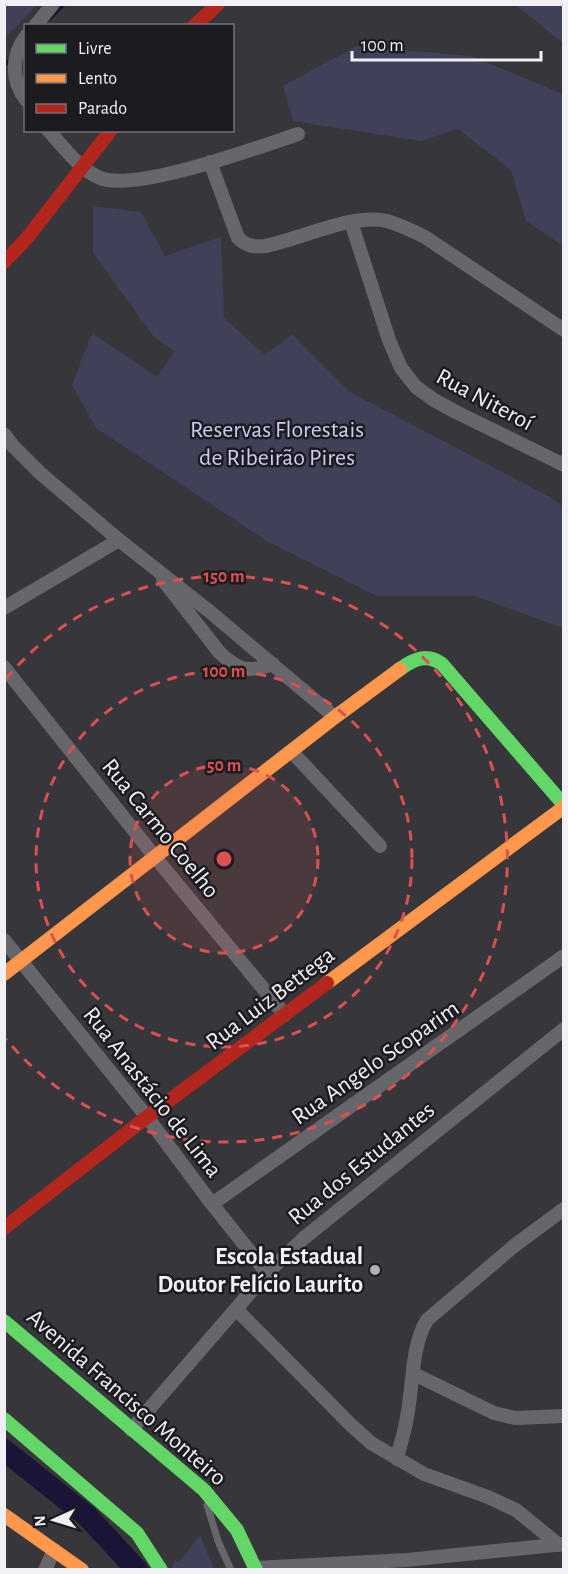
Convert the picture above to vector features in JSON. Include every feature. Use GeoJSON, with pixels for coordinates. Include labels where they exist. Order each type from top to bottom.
{"type":"FeatureCollection","features":[{"type":"Feature","properties":{"kind":"street"},"geometry":{"type":"LineString","coordinates":[[37,24],[53,4]]}},
{"type":"Feature","properties":{"kind":"street"},"geometry":{"type":"LineString","coordinates":[[196,24],[218,4]]}},
{"type":"Feature","properties":{"kind":"street"},"geometry":{"type":"LineString","coordinates":[[24,39],[19,45],[14,69],[16,83],[24,97]]}},
{"type":"Feature","properties":{"kind":"street"},"geometry":{"type":"LineString","coordinates":[[50,132],[84,167],[104,179],[123,181],[210,162],[298,134]]}},
{"type":"Feature","properties":{"kind":"street"},"geometry":{"type":"LineString","coordinates":[[4,262],[27,238],[110,132]]}},
{"type":"Feature","properties":{"kind":"street"},"geometry":{"type":"LineString","coordinates":[[210,162],[238,238],[244,243],[254,247],[265,246],[351,222],[370,219],[385,221],[425,237],[564,330]]}},
{"type":"Feature","properties":{"kind":"street","name":"Rua Niteroí"},"geometry":{"type":"LineString","coordinates":[[351,222],[389,340],[401,368],[416,387],[456,412],[564,465]]}},
{"type":"Feature","properties":{"kind":"street"},"geometry":{"type":"LineString","coordinates":[[4,434],[25,459],[119,540],[202,604],[335,717]]}},
{"type":"Feature","properties":{"kind":"street"},"geometry":{"type":"LineString","coordinates":[[4,608],[119,540]]}},
{"type":"Feature","properties":{"kind":"street"},"geometry":{"type":"LineString","coordinates":[[157,570],[228,661],[248,670],[273,664]]}},
{"type":"Feature","properties":{"kind":"street"},"geometry":{"type":"LineString","coordinates":[[4,974],[335,717],[413,661],[427,657],[442,664],[564,806]]}},
{"type":"Feature","properties":{"kind":"street","name":"Rua Carmo Coelho"},"geometry":{"type":"LineString","coordinates":[[4,667],[155,857],[285,1015]]}},
{"type":"Feature","properties":{"kind":"street"},"geometry":{"type":"LineString","coordinates":[[292,752],[380,846]]}},
{"type":"Feature","properties":{"kind":"street","name":"Rua Luiz Bettega"},"geometry":{"type":"LineString","coordinates":[[4,1228],[147,1117],[564,806]]}},
{"type":"Feature","properties":{"kind":"street","name":"Rua Anastácio de Lima"},"geometry":{"type":"LineString","coordinates":[[4,940],[147,1117],[212,1204],[267,1272]]}},
{"type":"Feature","properties":{"kind":"street","name":"Rua Angelo Scoparim"},"geometry":{"type":"LineString","coordinates":[[212,1204],[564,956]]}},
{"type":"Feature","properties":{"kind":"street","name":"Rua dos Estudantes"},"geometry":{"type":"LineString","coordinates":[[131,1430],[267,1272],[304,1238],[564,1029]]}},
{"type":"Feature","properties":{"kind":"street"},"geometry":{"type":"LineString","coordinates":[[397,1459],[407,1418],[418,1342],[427,1320],[514,1246],[564,1209]]}},
{"type":"Feature","properties":{"kind":"street"},"geometry":{"type":"LineString","coordinates":[[236,1309],[371,1443],[424,1474],[488,1497],[516,1510],[561,1545]]}},
{"type":"Feature","properties":{"kind":"street","name":"Avenida Francisco Monteiro"},"geometry":{"type":"LineString","coordinates":[[4,1321],[204,1490],[237,1530],[255,1569]]}},
{"type":"Feature","properties":{"kind":"street"},"geometry":{"type":"LineString","coordinates":[[414,1374],[494,1413],[515,1418],[564,1416]]}},
{"type":"Feature","properties":{"kind":"street"},"geometry":{"type":"LineString","coordinates":[[4,1419],[136,1533],[161,1569]]}},
{"type":"Feature","properties":{"kind":"street"},"geometry":{"type":"LineString","coordinates":[[4,1515],[82,1569]]}},
{"type":"Feature","properties":{"kind":"street"},"geometry":{"type":"LineString","coordinates":[[255,1569],[407,1560],[561,1545]]}},
{"type":"Feature","properties":{"kind":"street"},"geometry":{"type":"LineString","coordinates":[[45,1569],[54,1550]]}},
{"type":"Feature","properties":{"kind":"lane"},"geometry":{"type":"LineString","coordinates":[[204,1490],[210,1519],[231,1569]]}},
{"type":"Feature","properties":{"kind":"green space"},"geometry":{"type":"Polygon","coordinates":[[[4,5],[37,5],[5,38],[4,5]]]}},
{"type":"Feature","properties":{"kind":"green space"},"geometry":{"type":"Polygon","coordinates":[[[516,5],[563,5],[563,43],[516,5]]]}},
{"type":"Feature","properties":{"kind":"green space"},"geometry":{"type":"Polygon","coordinates":[[[357,46],[471,56],[563,94],[563,246],[526,221],[511,170],[458,129],[421,141],[293,121],[283,86],[357,46]]]}},
{"type":"Feature","properties":{"kind":"green space","name":"Reservas Florestais de Ribeirão Pires"},"geometry":{"type":"Polygon","coordinates":[[[93,206],[141,212],[165,256],[221,237],[224,318],[265,355],[292,334],[350,392],[552,498],[563,506],[563,628],[475,596],[377,596],[265,540],[96,428],[72,385],[92,333],[157,377],[175,351],[154,337],[93,253],[93,206]]]}},
{"type":"Feature","properties":{"kind":"green space"},"geometry":{"type":"Polygon","coordinates":[[[200,1535],[214,1569],[172,1569],[175,1559],[177,1562],[181,1560],[200,1535]]]}},
{"type":"Feature","properties":{"kind":"waterway"},"geometry":{"type":"LineString","coordinates":[[49,19],[64,4]]}},
{"type":"Feature","properties":{"kind":"waterway"},"geometry":{"type":"LineString","coordinates":[[4,65],[11,59]]}},
{"type":"Feature","properties":{"kind":"waterway"},"geometry":{"type":"LineString","coordinates":[[4,1450],[87,1516],[137,1570]]}},
{"type":"Feature","properties":{"kind":"traffic: fast"},"geometry":{"type":"LineString","coordinates":[[400,669],[410,662],[426,658],[442,664],[564,805]]}},
{"type":"Feature","properties":{"kind":"traffic: fast"},"geometry":{"type":"LineString","coordinates":[[4,1321],[204,1490],[237,1530],[256,1570]]}},
{"type":"Feature","properties":{"kind":"traffic: fast"},"geometry":{"type":"LineString","coordinates":[[4,1419],[137,1533],[161,1570]]}},
{"type":"Feature","properties":{"kind":"traffic: slow"},"geometry":{"type":"LineString","coordinates":[[4,974],[400,669]]}},
{"type":"Feature","properties":{"kind":"traffic: slow"},"geometry":{"type":"LineString","coordinates":[[327,983],[564,807]]}},
{"type":"Feature","properties":{"kind":"traffic: slow"},"geometry":{"type":"LineString","coordinates":[[4,1515],[82,1570]]}},
{"type":"Feature","properties":{"kind":"traffic: jam"},"geometry":{"type":"LineString","coordinates":[[196,24],[218,4]]}},
{"type":"Feature","properties":{"kind":"traffic: jam"},"geometry":{"type":"LineString","coordinates":[[4,262],[27,238],[109,132]]}},
{"type":"Feature","properties":{"kind":"traffic: jam"},"geometry":{"type":"LineString","coordinates":[[4,1228],[147,1117],[327,983]]}},
{"type":"Feature","properties":{"kind":"place","name":"Escola Estadual Doutor Felício Laurito"},"geometry":{"type":"Point","coordinates":[375,1270]}}]}
